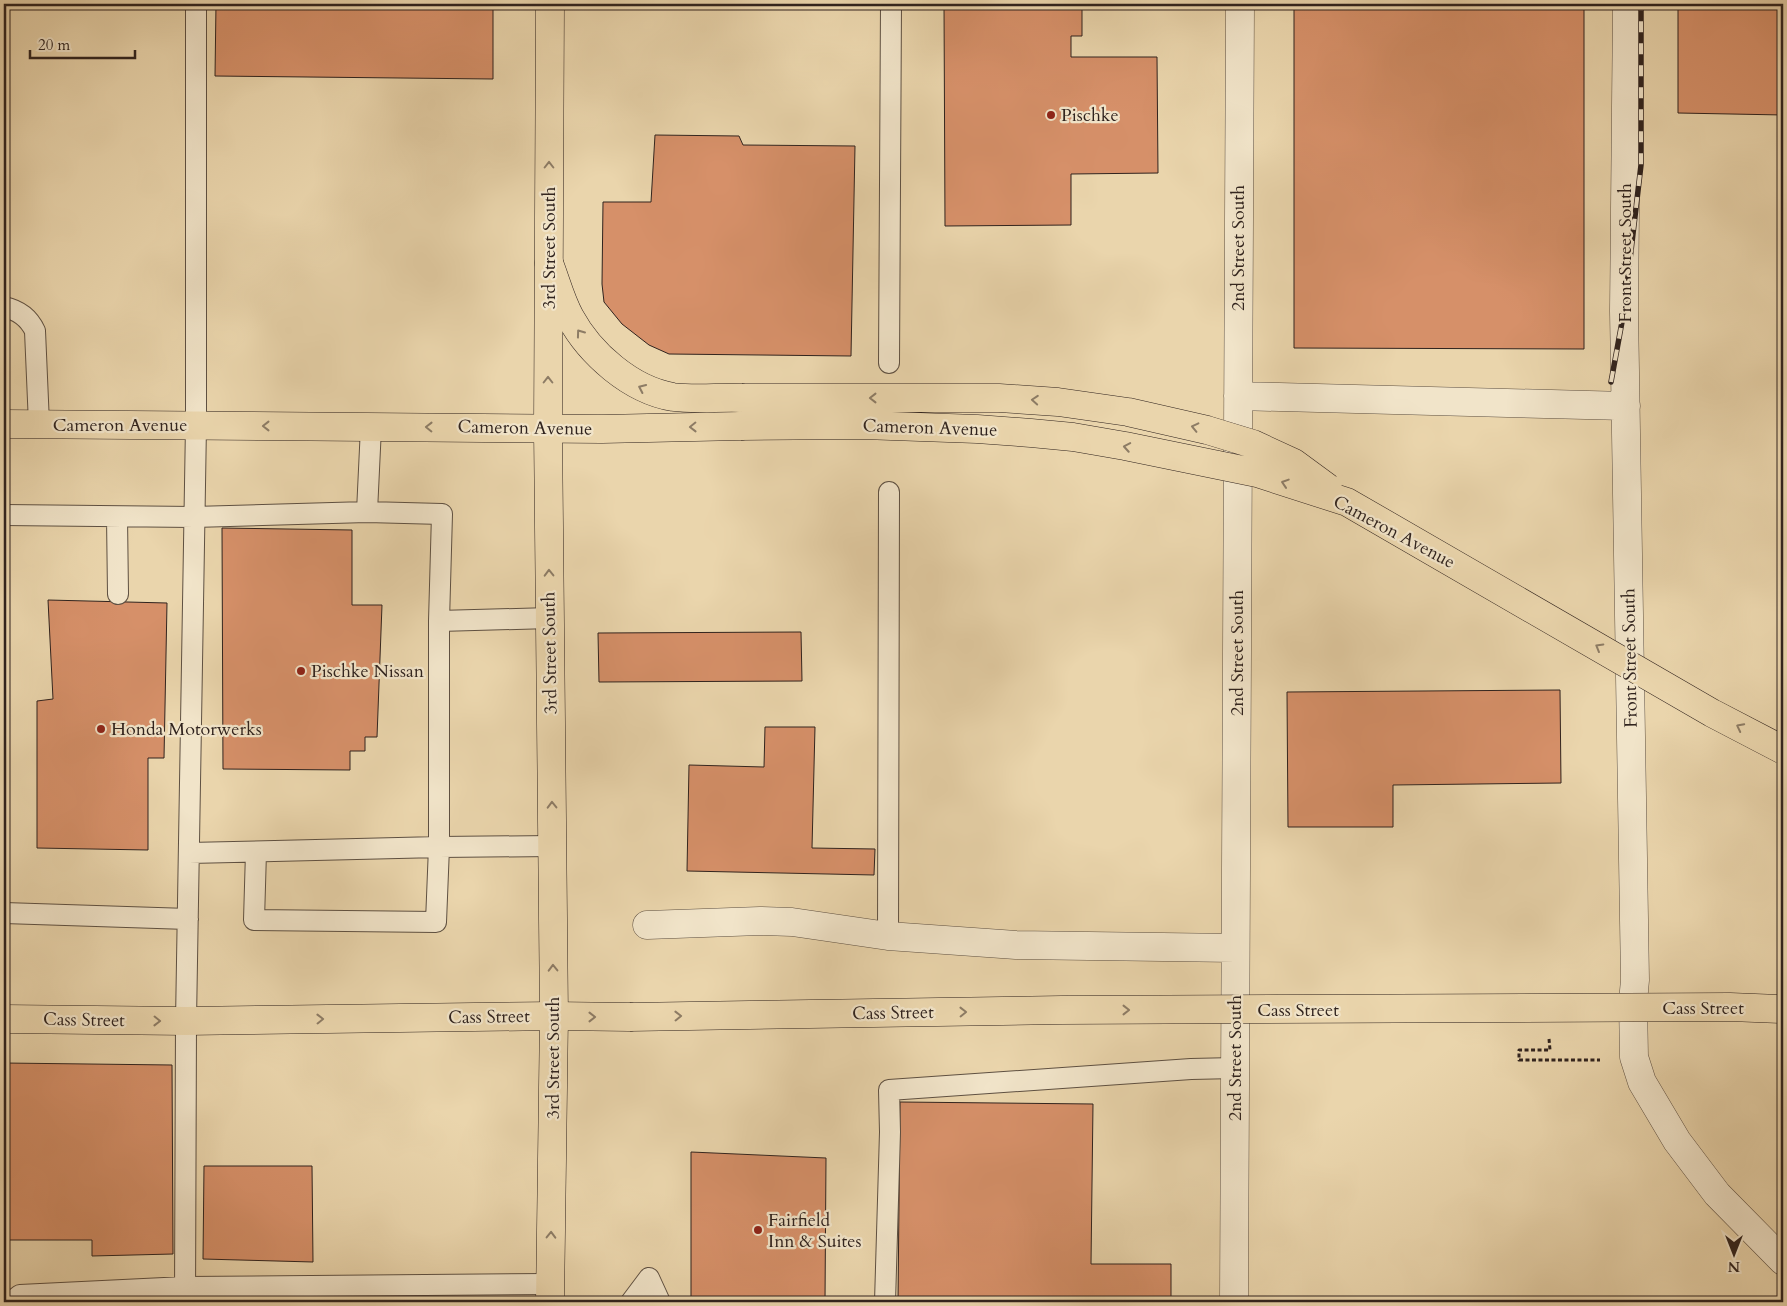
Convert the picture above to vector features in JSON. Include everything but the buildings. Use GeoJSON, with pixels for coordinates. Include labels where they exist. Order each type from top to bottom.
{"type":"FeatureCollection","features":[{"type":"Feature","properties":{"kind":"main road","name":"3rd Street South"},"geometry":{"type":"LineString","coordinates":[[550,4],[548,428],[554,1016],[550,1293]]}},
{"type":"Feature","properties":{"kind":"main road"},"geometry":{"type":"LineString","coordinates":[[549,263],[569,316],[581,335],[604,360],[634,384],[652,392],[674,397],[999,398],[1058,402],[1128,412],[1207,430],[1253,444],[1294,463],[1347,502]]}},
{"type":"Feature","properties":{"kind":"main road","name":"Cameron Avenue"},"geometry":{"type":"LineString","coordinates":[[4,424],[602,429],[862,425],[977,429],[1073,437],[1186,458],[1257,474],[1347,502],[1712,713],[1783,750]]}},
{"type":"Feature","properties":{"kind":"main road","name":"Cass Street"},"geometry":{"type":"LineString","coordinates":[[4,1019],[186,1021],[554,1016],[630,1017],[1062,1010],[1720,1007],[1783,1009]]}},
{"type":"Feature","properties":{"kind":"street","name":"2nd Street South"},"geometry":{"type":"LineString","coordinates":[[1234,1302],[1240,4]]}},
{"type":"Feature","properties":{"kind":"street","name":"Front Street South"},"geometry":{"type":"LineString","coordinates":[[1627,4],[1624,311],[1635,980],[1633,1002],[1634,1057],[1642,1082],[1677,1141],[1717,1194],[1783,1261]]}},
{"type":"Feature","properties":{"kind":"street"},"geometry":{"type":"LineString","coordinates":[[1238,396],[1626,406]]}},
{"type":"Feature","properties":{"kind":"street"},"geometry":{"type":"LineString","coordinates":[[647,925],[760,921],[827,926],[888,936],[1016,944],[1235,948]]}},
{"type":"Feature","properties":{"kind":"street","name":"Cass Street"},"geometry":{"type":"LineString","coordinates":[[1235,1005],[1633,1002]]}},
{"type":"Feature","properties":{"kind":"lane"},"geometry":{"type":"LineString","coordinates":[[185,1294],[186,1021],[196,425],[196,4]]}},
{"type":"Feature","properties":{"kind":"lane"},"geometry":{"type":"LineString","coordinates":[[889,363],[891,4]]}},
{"type":"Feature","properties":{"kind":"lane"},"geometry":{"type":"LineString","coordinates":[[4,307],[23,315],[32,323],[35,331],[39,424]]}},
{"type":"Feature","properties":{"kind":"lane"},"geometry":{"type":"LineString","coordinates":[[367,512],[370,427]]}},
{"type":"Feature","properties":{"kind":"lane"},"geometry":{"type":"LineString","coordinates":[[888,936],[889,492]]}},
{"type":"Feature","properties":{"kind":"lane"},"geometry":{"type":"LineString","coordinates":[[4,515],[194,517],[367,512],[442,514],[440,847],[436,922],[254,920],[256,852]]}},
{"type":"Feature","properties":{"kind":"lane"},"geometry":{"type":"LineString","coordinates":[[117,517],[118,594]]}},
{"type":"Feature","properties":{"kind":"lane"},"geometry":{"type":"LineString","coordinates":[[440,621],[550,618]]}},
{"type":"Feature","properties":{"kind":"lane"},"geometry":{"type":"LineString","coordinates":[[189,853],[552,846]]}},
{"type":"Feature","properties":{"kind":"lane"},"geometry":{"type":"LineString","coordinates":[[4,913],[188,919]]}},
{"type":"Feature","properties":{"kind":"lane"},"geometry":{"type":"LineString","coordinates":[[885,1302],[890,1132],[889,1090],[1235,1068]]}},
{"type":"Feature","properties":{"kind":"lane"},"geometry":{"type":"LineString","coordinates":[[631,1302],[649,1278],[660,1302]]}},
{"type":"Feature","properties":{"kind":"lane"},"geometry":{"type":"LineString","coordinates":[[11,1302],[20,1295],[550,1293]]}},
{"type":"Feature","properties":{"kind":"path"},"geometry":{"type":"LineString","coordinates":[[1550,1038],[1550,1050],[1519,1050],[1519,1060],[1600,1060]]}},
{"type":"Feature","properties":{"kind":"railway"},"geometry":{"type":"LineString","coordinates":[[1611,382],[1624,311],[1641,165],[1641,4]]}},
{"type":"Feature","properties":{"kind":"place","name":"Pischke"},"geometry":{"type":"Point","coordinates":[1051,115]}},
{"type":"Feature","properties":{"kind":"place","name":"Pischke Nissan"},"geometry":{"type":"Point","coordinates":[301,671]}},
{"type":"Feature","properties":{"kind":"place","name":"Honda Motorwerks"},"geometry":{"type":"Point","coordinates":[101,729]}},
{"type":"Feature","properties":{"kind":"place","name":"Fairfield Inn & Suites"},"geometry":{"type":"Point","coordinates":[758,1230]}}]}
